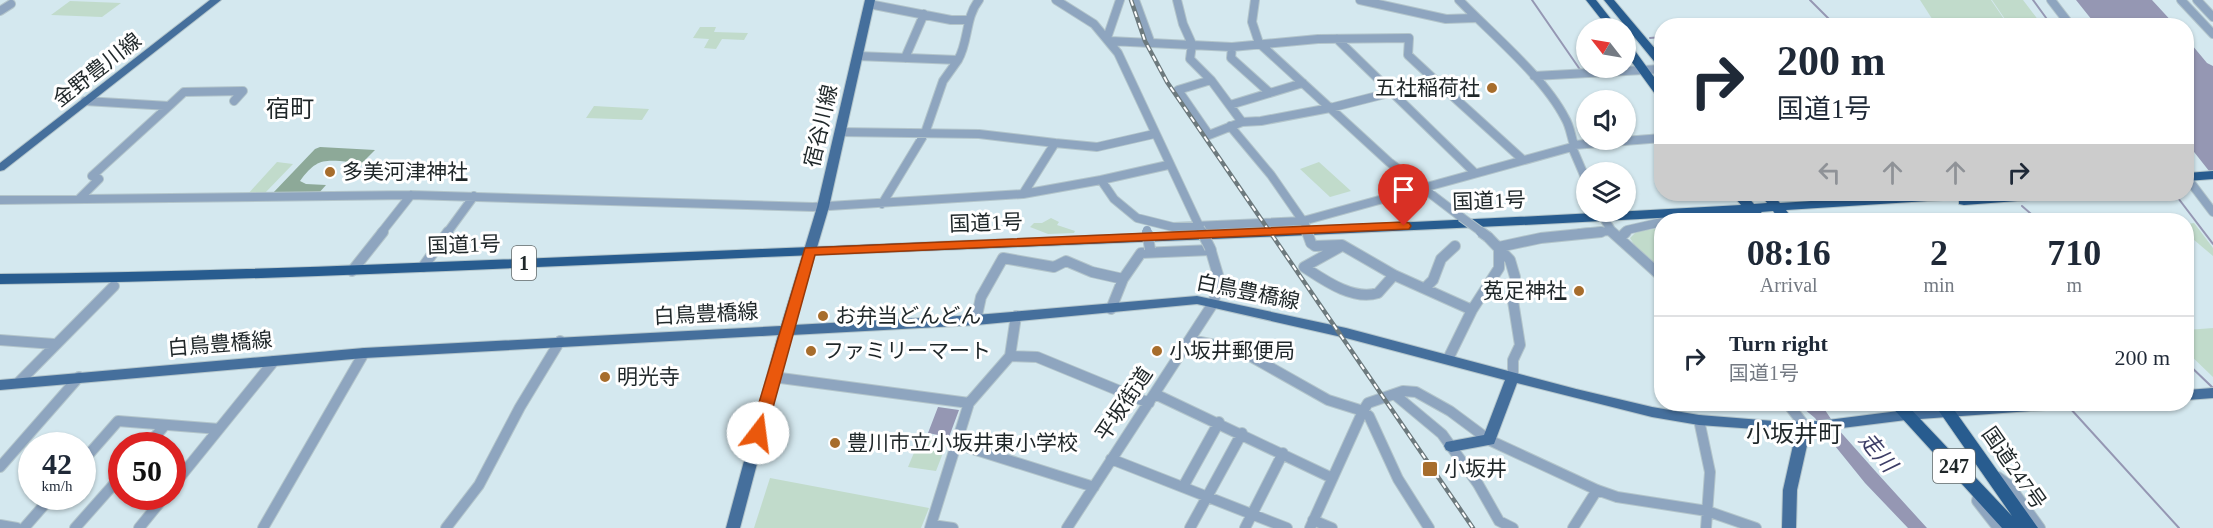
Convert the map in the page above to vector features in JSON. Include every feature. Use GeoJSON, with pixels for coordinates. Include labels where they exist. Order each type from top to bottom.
{"type":"FeatureCollection","features":[{"type":"Feature","properties":{"kind":"highway"},"geometry":{"type":"LineString","coordinates":[[1591,0],[1604,18]]}},
{"type":"Feature","properties":{"kind":"highway"},"geometry":{"type":"LineString","coordinates":[[1609,0],[1654,54]]}},
{"type":"Feature","properties":{"kind":"highway"},"geometry":{"type":"LineString","coordinates":[[1636,61],[1654,86]]}},
{"type":"Feature","properties":{"kind":"highway"},"geometry":{"type":"LineString","coordinates":[[1744,201],[1754,213]]}},
{"type":"Feature","properties":{"kind":"highway"},"geometry":{"type":"LineString","coordinates":[[1772,201],[1781,213]]}},
{"type":"Feature","properties":{"kind":"highway","name":"国道1号"},"geometry":{"type":"LineString","coordinates":[[1792,213],[1906,201]]}},
{"type":"Feature","properties":{"kind":"highway","name":"国道1号"},"geometry":{"type":"LineString","coordinates":[[1796,213],[1961,201]]}},
{"type":"Feature","properties":{"kind":"highway","name":"国道1号"},"geometry":{"type":"LineString","coordinates":[[1636,220],[1654,219]]}},
{"type":"Feature","properties":{"kind":"highway","name":"国道1号"},"geometry":{"type":"LineString","coordinates":[[1636,221],[1654,221]]}},
{"type":"Feature","properties":{"kind":"highway","name":"国道1号"},"geometry":{"type":"LineString","coordinates":[[0,279],[125,279],[423,267],[978,250],[1583,222]]}},
{"type":"Feature","properties":{"kind":"highway","name":"国道1号"},"geometry":{"type":"LineString","coordinates":[[0,287],[114,286],[808,255]]}},
{"type":"Feature","properties":{"kind":"highway","name":"国道247号"},"geometry":{"type":"LineString","coordinates":[[1904,411],[2013,528]]}},
{"type":"Feature","properties":{"kind":"highway","name":"国道247号"},"geometry":{"type":"LineString","coordinates":[[1948,411],[2030,528]]}},
{"type":"Feature","properties":{"kind":"main road","name":"金野豊川線"},"geometry":{"type":"LineString","coordinates":[[0,168],[216,0]]}},
{"type":"Feature","properties":{"kind":"main road","name":"宿谷川線"},"geometry":{"type":"LineString","coordinates":[[733,528],[786,330],[824,207],[869,2]]}},
{"type":"Feature","properties":{"kind":"main road","name":"白鳥豊橋線"},"geometry":{"type":"LineString","coordinates":[[0,385],[364,353],[976,320],[1111,309],[1184,300],[1214,302],[1652,412],[1699,420],[1785,427],[1805,426]]}},
{"type":"Feature","properties":{"kind":"main road"},"geometry":{"type":"LineString","coordinates":[[1451,446],[1490,440],[1513,376]]}},
{"type":"Feature","properties":{"kind":"main road"},"geometry":{"type":"LineString","coordinates":[[2194,394],[2209,393]]}},
{"type":"Feature","properties":{"kind":"main road"},"geometry":{"type":"LineString","coordinates":[[1789,528],[1790,500],[1800,441],[1805,426],[1834,425],[1894,411]]}},
{"type":"Feature","properties":{"kind":"street"},"geometry":{"type":"LineString","coordinates":[[882,204],[925,133],[943,81],[965,49],[971,8],[980,0]]}},
{"type":"Feature","properties":{"kind":"street"},"geometry":{"type":"LineString","coordinates":[[1056,0],[1084,16],[1109,39],[1220,270],[1214,302]]}},
{"type":"Feature","properties":{"kind":"street"},"geometry":{"type":"LineString","coordinates":[[1109,39],[1119,0]]}},
{"type":"Feature","properties":{"kind":"street"},"geometry":{"type":"LineString","coordinates":[[1135,0],[1150,41]]}},
{"type":"Feature","properties":{"kind":"street"},"geometry":{"type":"LineString","coordinates":[[1177,0],[1183,24],[1192,44],[1190,59],[1211,80],[1242,122]]}},
{"type":"Feature","properties":{"kind":"street"},"geometry":{"type":"LineString","coordinates":[[1255,0],[1252,22],[1259,43],[1420,188],[1488,237],[1510,260],[1515,277],[1513,300],[1520,345],[1513,360],[1513,376]]}},
{"type":"Feature","properties":{"kind":"street"},"geometry":{"type":"LineString","coordinates":[[1359,0],[1446,19],[1475,18]]}},
{"type":"Feature","properties":{"kind":"street"},"geometry":{"type":"LineString","coordinates":[[1404,8],[1408,0]]}},
{"type":"Feature","properties":{"kind":"street"},"geometry":{"type":"LineString","coordinates":[[1459,0],[1534,76],[1558,105],[1567,121],[1579,162]]}},
{"type":"Feature","properties":{"kind":"street"},"geometry":{"type":"LineString","coordinates":[[2051,0],[2065,18]]}},
{"type":"Feature","properties":{"kind":"street"},"geometry":{"type":"LineString","coordinates":[[2181,0],[2213,34]]}},
{"type":"Feature","properties":{"kind":"street"},"geometry":{"type":"LineString","coordinates":[[2197,0],[2213,17]]}},
{"type":"Feature","properties":{"kind":"street"},"geometry":{"type":"LineString","coordinates":[[869,2],[951,20],[969,20]]}},
{"type":"Feature","properties":{"kind":"street"},"geometry":{"type":"LineString","coordinates":[[0,11],[11,4]]}},
{"type":"Feature","properties":{"kind":"street"},"geometry":{"type":"LineString","coordinates":[[905,58],[924,14]]}},
{"type":"Feature","properties":{"kind":"street"},"geometry":{"type":"LineString","coordinates":[[1109,39],[1248,47],[1259,43],[1409,38],[1408,55],[1522,159]]}},
{"type":"Feature","properties":{"kind":"street"},"geometry":{"type":"LineString","coordinates":[[1337,39],[1474,173]]}},
{"type":"Feature","properties":{"kind":"street"},"geometry":{"type":"LineString","coordinates":[[1232,47],[1232,58],[1270,93]]}},
{"type":"Feature","properties":{"kind":"street"},"geometry":{"type":"LineString","coordinates":[[857,56],[958,60]]}},
{"type":"Feature","properties":{"kind":"street"},"geometry":{"type":"LineString","coordinates":[[1534,76],[1654,69]]}},
{"type":"Feature","properties":{"kind":"street"},"geometry":{"type":"LineString","coordinates":[[1211,80],[1178,90],[1209,135],[1242,122],[1261,121],[1330,108],[1436,81]]}},
{"type":"Feature","properties":{"kind":"street"},"geometry":{"type":"LineString","coordinates":[[1230,105],[1303,83]]}},
{"type":"Feature","properties":{"kind":"street"},"geometry":{"type":"LineString","coordinates":[[80,199],[99,179],[92,176],[184,92],[243,91],[234,102]]}},
{"type":"Feature","properties":{"kind":"street"},"geometry":{"type":"LineString","coordinates":[[85,101],[169,106]]}},
{"type":"Feature","properties":{"kind":"street"},"geometry":{"type":"LineString","coordinates":[[1230,126],[1271,175],[1304,223],[1311,243],[1315,246],[1342,245],[1394,275],[1472,310]]}},
{"type":"Feature","properties":{"kind":"street"},"geometry":{"type":"LineString","coordinates":[[839,132],[979,135],[1097,147],[1154,134]]}},
{"type":"Feature","properties":{"kind":"street"},"geometry":{"type":"LineString","coordinates":[[1101,180],[1125,210],[1137,218],[1173,227],[1304,223],[1573,146],[1654,139]]}},
{"type":"Feature","properties":{"kind":"street"},"geometry":{"type":"LineString","coordinates":[[1023,194],[1055,143]]}},
{"type":"Feature","properties":{"kind":"street"},"geometry":{"type":"LineString","coordinates":[[0,200],[411,195],[824,207],[1023,194],[1168,165]]}},
{"type":"Feature","properties":{"kind":"street"},"geometry":{"type":"LineString","coordinates":[[2196,179],[2213,212]]}},
{"type":"Feature","properties":{"kind":"street"},"geometry":{"type":"LineString","coordinates":[[351,271],[411,195]]}},
{"type":"Feature","properties":{"kind":"street"},"geometry":{"type":"LineString","coordinates":[[423,267],[474,196]]}},
{"type":"Feature","properties":{"kind":"street"},"geometry":{"type":"LineString","coordinates":[[1150,250],[1147,230],[1153,227],[1155,222]]}},
{"type":"Feature","properties":{"kind":"street"},"geometry":{"type":"LineString","coordinates":[[1499,247],[1554,236],[1602,222]]}},
{"type":"Feature","properties":{"kind":"street"},"geometry":{"type":"LineString","coordinates":[[1606,222],[1654,270]]}},
{"type":"Feature","properties":{"kind":"street"},"geometry":{"type":"LineString","coordinates":[[1620,238],[1627,230],[1654,223]]}},
{"type":"Feature","properties":{"kind":"street"},"geometry":{"type":"LineString","coordinates":[[1342,245],[1304,267],[1337,286],[1367,297],[1378,294],[1394,275]]}},
{"type":"Feature","properties":{"kind":"street"},"geometry":{"type":"LineString","coordinates":[[1425,288],[1433,280],[1441,259],[1455,246]]}},
{"type":"Feature","properties":{"kind":"street"},"geometry":{"type":"LineString","coordinates":[[1448,359],[1472,310],[1498,268],[1499,247]]}},
{"type":"Feature","properties":{"kind":"street"},"geometry":{"type":"LineString","coordinates":[[1111,309],[1123,279],[1141,253],[1150,250],[1210,249]]}},
{"type":"Feature","properties":{"kind":"street"},"geometry":{"type":"LineString","coordinates":[[976,320],[981,297],[1002,258],[1054,267],[1066,261],[1092,272],[1123,279]]}},
{"type":"Feature","properties":{"kind":"street"},"geometry":{"type":"LineString","coordinates":[[18,383],[54,344],[114,286]]}},
{"type":"Feature","properties":{"kind":"street","name":"平坂街道"},"geometry":{"type":"LineString","coordinates":[[1067,528],[1214,302]]}},
{"type":"Feature","properties":{"kind":"street"},"geometry":{"type":"LineString","coordinates":[[952,528],[931,527],[969,403],[1010,356],[1016,316]]}},
{"type":"Feature","properties":{"kind":"street"},"geometry":{"type":"LineString","coordinates":[[0,340],[54,344]]}},
{"type":"Feature","properties":{"kind":"street"},"geometry":{"type":"LineString","coordinates":[[1190,340],[1225,347],[1250,356],[1328,400],[1363,411],[1369,416],[1398,479],[1429,528]]}},
{"type":"Feature","properties":{"kind":"street"},"geometry":{"type":"LineString","coordinates":[[446,528],[479,485],[520,406],[560,341]]}},
{"type":"Feature","properties":{"kind":"street"},"geometry":{"type":"LineString","coordinates":[[263,528],[364,353]]}},
{"type":"Feature","properties":{"kind":"street"},"geometry":{"type":"LineString","coordinates":[[1010,356],[1037,357],[1219,422],[1332,478]]}},
{"type":"Feature","properties":{"kind":"street"},"geometry":{"type":"LineString","coordinates":[[186,470],[274,361]]}},
{"type":"Feature","properties":{"kind":"street"},"geometry":{"type":"LineString","coordinates":[[0,467],[79,377]]}},
{"type":"Feature","properties":{"kind":"street"},"geometry":{"type":"LineString","coordinates":[[773,377],[969,403]]}},
{"type":"Feature","properties":{"kind":"street"},"geometry":{"type":"LineString","coordinates":[[1332,528],[1311,524],[1363,411],[1368,404],[1403,391],[1416,392],[1450,411],[1490,440],[1597,490],[1617,496],[1707,511],[1756,528]]}},
{"type":"Feature","properties":{"kind":"street"},"geometry":{"type":"LineString","coordinates":[[1394,394],[1442,434],[1501,525],[1513,528]]}},
{"type":"Feature","properties":{"kind":"street"},"geometry":{"type":"LineString","coordinates":[[1793,411],[1805,426]]}},
{"type":"Feature","properties":{"kind":"street"},"geometry":{"type":"LineString","coordinates":[[1699,420],[1710,472],[1706,528]]}},
{"type":"Feature","properties":{"kind":"street"},"geometry":{"type":"LineString","coordinates":[[96,446],[118,421],[219,429]]}},
{"type":"Feature","properties":{"kind":"street"},"geometry":{"type":"LineString","coordinates":[[1183,487],[1219,422]]}},
{"type":"Feature","properties":{"kind":"street"},"geometry":{"type":"LineString","coordinates":[[159,432],[165,425]]}},
{"type":"Feature","properties":{"kind":"street"},"geometry":{"type":"LineString","coordinates":[[1190,528],[1242,433]]}},
{"type":"Feature","properties":{"kind":"street"},"geometry":{"type":"LineString","coordinates":[[957,444],[1094,487]]}},
{"type":"Feature","properties":{"kind":"street"},"geometry":{"type":"LineString","coordinates":[[1245,528],[1283,453]]}},
{"type":"Feature","properties":{"kind":"street"},"geometry":{"type":"LineString","coordinates":[[1111,459],[1287,528]]}},
{"type":"Feature","properties":{"kind":"street"},"geometry":{"type":"LineString","coordinates":[[1994,474],[2009,485],[2040,528]]}},
{"type":"Feature","properties":{"kind":"street"},"geometry":{"type":"LineString","coordinates":[[1573,528],[1597,490]]}},
{"type":"Feature","properties":{"kind":"street"},"geometry":{"type":"LineString","coordinates":[[75,528],[108,491]]}},
{"type":"Feature","properties":{"kind":"street"},"geometry":{"type":"LineString","coordinates":[[1979,492],[1977,501],[1998,528]]}},
{"type":"Feature","properties":{"kind":"street"},"geometry":{"type":"LineString","coordinates":[[24,528],[40,510]]}},
{"type":"Feature","properties":{"kind":"street"},"geometry":{"type":"LineString","coordinates":[[139,528],[154,510]]}},
{"type":"Feature","properties":{"kind":"street"},"geometry":{"type":"LineString","coordinates":[[0,525],[17,528]]}},
{"type":"Feature","properties":{"kind":"green space"},"geometry":{"type":"Polygon","coordinates":[[[1920,0],[1991,0],[2003,18],[1932,18],[1920,0]]]}},
{"type":"Feature","properties":{"kind":"green space"},"geometry":{"type":"Polygon","coordinates":[[[1992,0],[2023,0],[2037,18],[2004,18],[1992,0]]]}},
{"type":"Feature","properties":{"kind":"green space"},"geometry":{"type":"Polygon","coordinates":[[[70,1],[121,3],[102,17],[51,15],[70,1]]]}},
{"type":"Feature","properties":{"kind":"green space"},"geometry":{"type":"Polygon","coordinates":[[[700,27],[716,27],[714,32],[748,33],[744,40],[722,39],[716,49],[704,48],[709,39],[693,38],[700,27]]]}},
{"type":"Feature","properties":{"kind":"green space"},"geometry":{"type":"Polygon","coordinates":[[[594,106],[649,109],[642,120],[586,118],[594,106]]]}},
{"type":"Feature","properties":{"kind":"green space"},"geometry":{"type":"Polygon","coordinates":[[[320,147],[375,150],[357,168],[350,167],[353,164],[350,162],[327,161],[316,164],[300,181],[306,184],[326,185],[318,194],[272,194],[315,149],[320,147]]]}},
{"type":"Feature","properties":{"kind":"green space"},"geometry":{"type":"Polygon","coordinates":[[[277,162],[293,164],[264,194],[247,195],[277,162]]]}},
{"type":"Feature","properties":{"kind":"green space"},"geometry":{"type":"Polygon","coordinates":[[[1319,162],[1351,191],[1330,197],[1300,169],[1319,162]]]}},
{"type":"Feature","properties":{"kind":"green space"},"geometry":{"type":"Polygon","coordinates":[[[1051,218],[1059,222],[1057,225],[1075,231],[1074,233],[1048,234],[1030,227],[1034,223],[1042,223],[1051,218]]]}},
{"type":"Feature","properties":{"kind":"green space"},"geometry":{"type":"Polygon","coordinates":[[[2194,223],[2213,248],[2213,256],[2194,240],[2194,223]]]}},
{"type":"Feature","properties":{"kind":"green space"},"geometry":{"type":"Polygon","coordinates":[[[1654,229],[1654,264],[1635,246],[1630,238],[1637,231],[1654,229]]]}},
{"type":"Feature","properties":{"kind":"green space"},"geometry":{"type":"Polygon","coordinates":[[[2213,328],[2213,377],[2194,359],[2194,329],[2213,328]]]}},
{"type":"Feature","properties":{"kind":"green space"},"geometry":{"type":"Polygon","coordinates":[[[921,436],[948,440],[936,471],[908,467],[921,436]]]}},
{"type":"Feature","properties":{"kind":"green space"},"geometry":{"type":"Polygon","coordinates":[[[770,478],[929,508],[921,528],[754,528],[770,478]]]}},
{"type":"Feature","properties":{"kind":"water"},"geometry":{"type":"Polygon","coordinates":[[[2076,0],[2152,0],[2169,18],[2090,18],[2076,0]]]}},
{"type":"Feature","properties":{"kind":"water"},"geometry":{"type":"Polygon","coordinates":[[[2194,47],[2207,63],[2213,66],[2213,176],[2194,152],[2194,47]]]}},
{"type":"Feature","properties":{"kind":"water"},"geometry":{"type":"Polygon","coordinates":[[[938,407],[959,410],[949,437],[928,433],[938,407]]]}},
{"type":"Feature","properties":{"kind":"waterway"},"geometry":{"type":"LineString","coordinates":[[1532,0],[1576,64]]}},
{"type":"Feature","properties":{"kind":"waterway"},"geometry":{"type":"LineString","coordinates":[[1810,0],[1828,18]]}},
{"type":"Feature","properties":{"kind":"waterway"},"geometry":{"type":"LineString","coordinates":[[2033,0],[2046,18]]}},
{"type":"Feature","properties":{"kind":"waterway"},"geometry":{"type":"LineString","coordinates":[[1650,38],[1654,38]]}},
{"type":"Feature","properties":{"kind":"waterway"},"geometry":{"type":"LineString","coordinates":[[2180,201],[2189,213]]}},
{"type":"Feature","properties":{"kind":"waterway"},"geometry":{"type":"LineString","coordinates":[[2022,206],[2030,213]]}},
{"type":"Feature","properties":{"kind":"waterway"},"geometry":{"type":"LineString","coordinates":[[2194,219],[2213,244]]}},
{"type":"Feature","properties":{"kind":"waterway"},"geometry":{"type":"LineString","coordinates":[[2194,370],[2213,388]]}},
{"type":"Feature","properties":{"kind":"waterway","name":"走川"},"geometry":{"type":"LineString","coordinates":[[1816,411],[1871,478],[1919,528]]}},
{"type":"Feature","properties":{"kind":"waterway","name":"走川"},"geometry":{"type":"LineString","coordinates":[[1823,411],[1829,421]]}},
{"type":"Feature","properties":{"kind":"waterway"},"geometry":{"type":"LineString","coordinates":[[2073,411],[2179,528]]}},
{"type":"Feature","properties":{"kind":"railway"},"geometry":{"type":"LineString","coordinates":[[1131,0],[1145,41],[1167,82],[1473,528]]}},
{"type":"Feature","properties":{"kind":"place","name":"五社稲荷社"},"geometry":{"type":"Point","coordinates":[1492,88]}},
{"type":"Feature","properties":{"kind":"place","name":"多美河津神社"},"geometry":{"type":"Point","coordinates":[330,172]}},
{"type":"Feature","properties":{"kind":"place","name":"菟足神社"},"geometry":{"type":"Point","coordinates":[1579,291]}},
{"type":"Feature","properties":{"kind":"place","name":"お弁当どんどん"},"geometry":{"type":"Point","coordinates":[823,316]}},
{"type":"Feature","properties":{"kind":"place","name":"ファミリーマート"},"geometry":{"type":"Point","coordinates":[811,351]}},
{"type":"Feature","properties":{"kind":"place","name":"小坂井郵便局"},"geometry":{"type":"Point","coordinates":[1157,351]}},
{"type":"Feature","properties":{"kind":"place","name":"明光寺"},"geometry":{"type":"Point","coordinates":[605,377]}},
{"type":"Feature","properties":{"kind":"place","name":"豊川市立小坂井東小学校"},"geometry":{"type":"Point","coordinates":[835,443]}},
{"type":"Feature","properties":{"kind":"place","name":"小坂井"},"geometry":{"type":"Point","coordinates":[1430,469]}},
{"type":"Feature","properties":{"kind":"district","name":"宿町"},"geometry":{"type":"Point","coordinates":[290,109]}},
{"type":"Feature","properties":{"kind":"district","name":"小坂井町"},"geometry":{"type":"Point","coordinates":[1794,434]}},
{"type":"Feature","properties":{"kind":"route"},"geometry":{"type":"LineString","coordinates":[[758,433],[809,251],[1404,226]]}}]}
